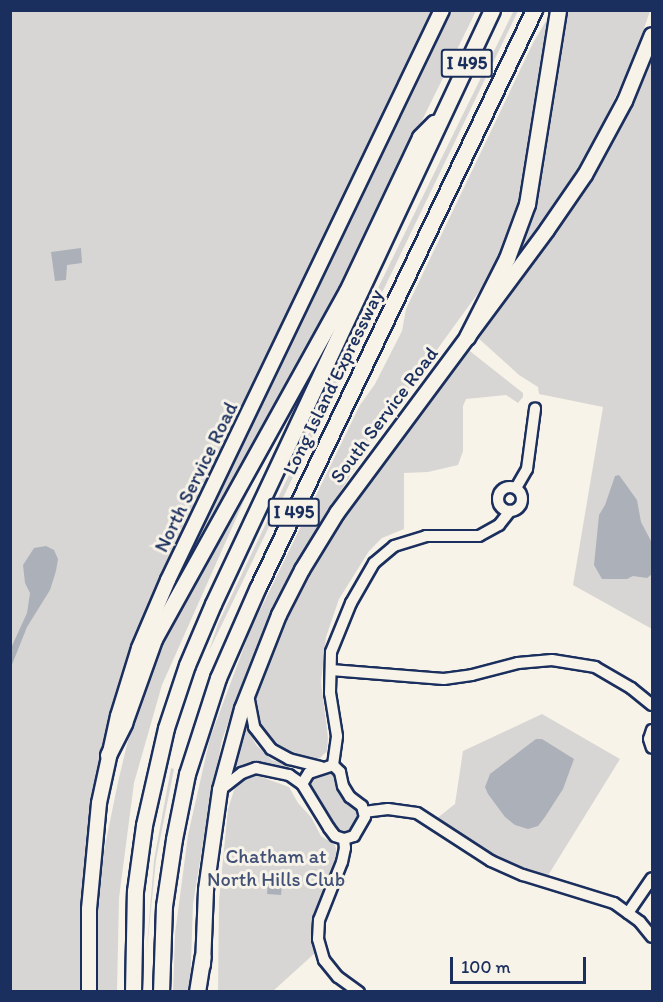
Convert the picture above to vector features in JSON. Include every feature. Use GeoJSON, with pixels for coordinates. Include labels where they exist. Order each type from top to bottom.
{"type":"FeatureCollection","features":[{"type":"Feature","properties":{"kind":"highway","name":"Long Island Expressway"},"geometry":{"type":"LineString","coordinates":[[133,992],[133,924],[144,825],[166,728],[187,665],[213,604],[492,10]]}},
{"type":"Feature","properties":{"kind":"highway","name":"Long Island Expressway"},"geometry":{"type":"LineString","coordinates":[[161,992],[165,906],[174,840],[187,774],[218,678],[258,588],[534,10]]}},
{"type":"Feature","properties":{"kind":"highway"},"geometry":{"type":"LineString","coordinates":[[467,337],[507,258],[527,204],[558,10]]}},
{"type":"Feature","properties":{"kind":"highway"},"geometry":{"type":"LineString","coordinates":[[108,755],[124,723],[141,669],[154,639],[347,291],[420,137],[442,115]]}},
{"type":"Feature","properties":{"kind":"highway"},"geometry":{"type":"LineString","coordinates":[[197,992],[203,956]]}},
{"type":"Feature","properties":{"kind":"main road","name":"North Service Road"},"geometry":{"type":"LineString","coordinates":[[88,992],[91,877],[99,803],[108,755],[133,666],[159,600],[442,10]]}},
{"type":"Feature","properties":{"kind":"main road","name":"South Service Road"},"geometry":{"type":"LineString","coordinates":[[204,992],[206,890],[220,790],[248,692],[279,615],[319,541],[356,485],[548,230],[585,175],[621,108],[652,35]]}},
{"type":"Feature","properties":{"kind":"street"},"geometry":{"type":"LineString","coordinates":[[516,488],[527,469],[535,409]]}},
{"type":"Feature","properties":{"kind":"street"},"geometry":{"type":"LineString","coordinates":[[333,765],[337,736],[330,693],[331,652],[351,603],[374,563],[394,546],[426,536],[479,536],[499,525],[510,511],[518,509],[522,503],[522,495],[516,488],[508,487],[499,494],[500,506],[510,511]]}},
{"type":"Feature","properties":{"kind":"street"},"geometry":{"type":"LineString","coordinates":[[331,670],[444,679],[472,675],[518,663],[552,660],[595,667],[631,688],[652,705]]}},
{"type":"Feature","properties":{"kind":"street"},"geometry":{"type":"LineString","coordinates":[[248,692],[254,727],[270,749],[289,759],[321,767]]}},
{"type":"Feature","properties":{"kind":"street"},"geometry":{"type":"LineString","coordinates":[[652,730],[649,739],[652,748]]}},
{"type":"Feature","properties":{"kind":"street"},"geometry":{"type":"LineString","coordinates":[[302,784],[309,773],[321,767],[333,765]]}},
{"type":"Feature","properties":{"kind":"street"},"geometry":{"type":"LineString","coordinates":[[220,790],[242,773],[256,768],[289,776],[302,784],[335,836],[344,839],[354,836],[361,828],[364,812],[362,806],[350,797],[343,786],[340,772],[333,765]]}},
{"type":"Feature","properties":{"kind":"street"},"geometry":{"type":"LineString","coordinates":[[364,812],[388,809],[417,813],[491,861],[523,875],[614,903],[628,913],[652,937]]}},
{"type":"Feature","properties":{"kind":"street"},"geometry":{"type":"LineString","coordinates":[[344,839],[342,862],[319,920],[318,939],[324,960],[338,977],[360,991]]}},
{"type":"Feature","properties":{"kind":"street"},"geometry":{"type":"LineString","coordinates":[[628,913],[652,878]]}},
{"type":"Feature","properties":{"kind":"green space"},"geometry":{"type":"Polygon","coordinates":[[[514,10],[518,11],[209,651],[218,624],[514,10]]]}},
{"type":"Feature","properties":{"kind":"green space"},"geometry":{"type":"Polygon","coordinates":[[[10,11],[442,11],[180,553],[105,766],[89,991],[11,991],[10,11]]]}},
{"type":"Feature","properties":{"kind":"green space"},"geometry":{"type":"Polygon","coordinates":[[[448,11],[476,11],[329,309],[187,563],[184,561],[448,11]]]}},
{"type":"Feature","properties":{"kind":"green space"},"geometry":{"type":"Polygon","coordinates":[[[552,11],[546,37],[527,176],[511,231],[494,271],[376,434],[332,505],[278,598],[246,673],[222,740],[207,818],[193,904],[190,991],[173,992],[175,934],[188,835],[210,738],[250,631],[360,405],[375,384],[402,331],[406,309],[533,43],[552,11]]]}},
{"type":"Feature","properties":{"kind":"green space"},"geometry":{"type":"Polygon","coordinates":[[[565,11],[650,11],[632,63],[587,155],[527,243],[511,259],[536,197],[550,122],[555,54],[565,11]]]}},
{"type":"Feature","properties":{"kind":"green space"},"geometry":{"type":"Polygon","coordinates":[[[652,49],[652,629],[573,585],[603,407],[539,394],[538,387],[519,375],[477,337],[478,332],[569,207],[615,134],[652,49]]]}},
{"type":"Feature","properties":{"kind":"green space"},"geometry":{"type":"Polygon","coordinates":[[[466,348],[523,393],[523,397],[518,403],[506,395],[466,399],[463,406],[463,451],[458,465],[428,472],[404,473],[404,529],[382,538],[369,551],[339,599],[326,637],[321,682],[328,738],[327,751],[320,758],[309,761],[291,756],[268,742],[254,719],[252,703],[268,657],[298,588],[328,537],[466,348]]]}},
{"type":"Feature","properties":{"kind":"green space"},"geometry":{"type":"Polygon","coordinates":[[[279,422],[162,685],[134,783],[119,898],[117,991],[95,992],[98,880],[118,782],[144,674],[191,578],[279,422]]]}},
{"type":"Feature","properties":{"kind":"green space"},"geometry":{"type":"Polygon","coordinates":[[[245,712],[246,726],[256,745],[272,760],[289,765],[287,770],[268,765],[247,764],[233,772],[225,781],[245,712]]]}},
{"type":"Feature","properties":{"kind":"green space"},"geometry":{"type":"Polygon","coordinates":[[[542,714],[620,759],[544,882],[523,875],[431,823],[455,804],[463,751],[542,714]]]}},
{"type":"Feature","properties":{"kind":"green space"},"geometry":{"type":"Polygon","coordinates":[[[333,765],[365,817],[344,839],[306,794],[309,773],[333,765]]]}},
{"type":"Feature","properties":{"kind":"green space"},"geometry":{"type":"Polygon","coordinates":[[[171,768],[174,769],[156,860],[146,958],[154,860],[171,768]]]}},
{"type":"Feature","properties":{"kind":"green space","name":"Chatham at North Hills Club"},"geometry":{"type":"Polygon","coordinates":[[[256,775],[289,787],[298,803],[311,817],[321,836],[335,845],[337,852],[316,917],[313,940],[315,953],[273,991],[218,992],[219,900],[228,809],[236,784],[256,775]]]}},
{"type":"Feature","properties":{"kind":"shaded area"},"geometry":{"type":"Polygon","coordinates":[[[81,248],[82,263],[67,265],[66,280],[55,281],[51,252],[81,248]]]}},
{"type":"Feature","properties":{"kind":"shaded area"},"geometry":{"type":"Polygon","coordinates":[[[619,475],[637,500],[641,522],[651,541],[652,574],[647,578],[633,576],[627,579],[602,579],[594,565],[599,515],[615,476],[619,475]]]}},
{"type":"Feature","properties":{"kind":"shaded area"},"geometry":{"type":"Polygon","coordinates":[[[46,546],[54,550],[58,559],[56,571],[50,590],[27,627],[11,667],[11,648],[27,613],[30,593],[25,583],[23,565],[34,548],[46,546]]]}},
{"type":"Feature","properties":{"kind":"shaded area"},"geometry":{"type":"Polygon","coordinates":[[[536,739],[542,739],[574,759],[563,789],[545,817],[538,826],[528,829],[515,825],[505,817],[485,787],[490,774],[536,739]]]}},
{"type":"Feature","properties":{"kind":"shaded area"},"geometry":{"type":"Polygon","coordinates":[[[269,873],[283,874],[281,895],[267,894],[269,873]]]}}]}
